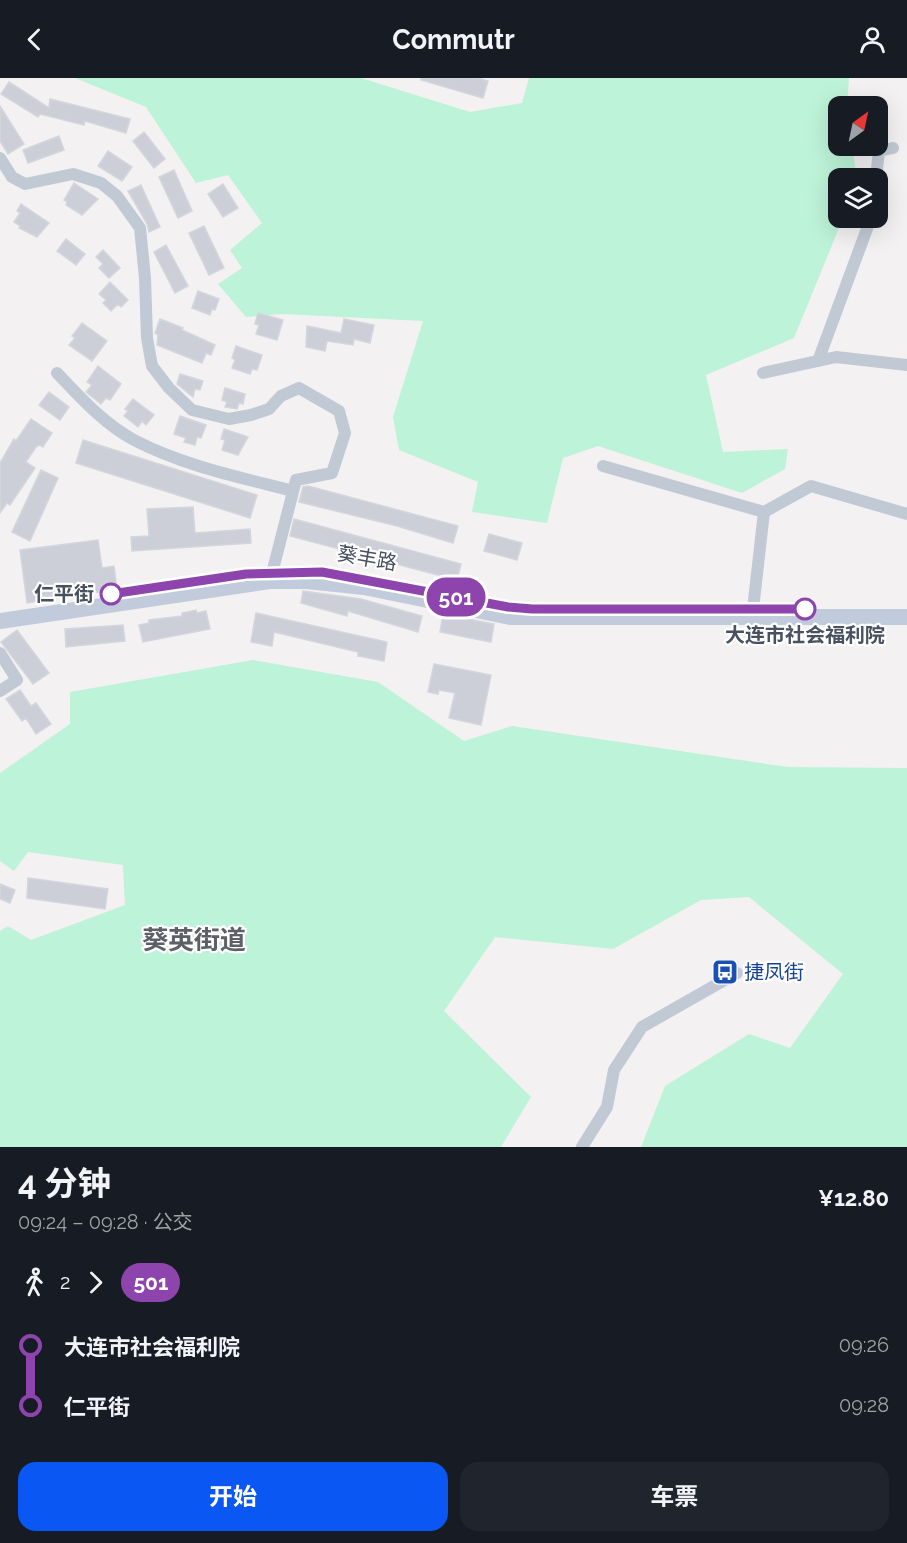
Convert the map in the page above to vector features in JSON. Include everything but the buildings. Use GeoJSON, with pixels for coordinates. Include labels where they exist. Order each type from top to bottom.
{"type":"FeatureCollection","features":[{"type":"Feature","properties":{"kind":"main road","name":"葵丰路"},"geometry":{"type":"LineString","coordinates":[[0,621],[271,576],[322,572],[508,607],[532,609],[907,608]]}},
{"type":"Feature","properties":{"kind":"main road","name":"葵丰路"},"geometry":{"type":"LineString","coordinates":[[0,610],[246,574],[364,587],[510,617],[907,617]]}},
{"type":"Feature","properties":{"kind":"street"},"geometry":{"type":"LineString","coordinates":[[877,168],[879,151],[893,148]]}},
{"type":"Feature","properties":{"kind":"street"},"geometry":{"type":"LineString","coordinates":[[0,158],[12,177],[25,184],[73,174],[101,183],[117,196],[140,228],[146,278],[147,338],[152,366],[169,388],[192,410],[229,419],[251,415],[269,410],[280,396],[299,388],[339,411],[345,433],[332,473],[296,480],[271,576]]}},
{"type":"Feature","properties":{"kind":"street"},"geometry":{"type":"LineString","coordinates":[[818,361],[868,228]]}},
{"type":"Feature","properties":{"kind":"street"},"geometry":{"type":"LineString","coordinates":[[763,373],[836,357],[907,365]]}},
{"type":"Feature","properties":{"kind":"street"},"geometry":{"type":"LineString","coordinates":[[57,373],[93,410],[132,439],[190,464],[293,490]]}},
{"type":"Feature","properties":{"kind":"street"},"geometry":{"type":"LineString","coordinates":[[603,466],[764,512],[811,486],[907,514]]}},
{"type":"Feature","properties":{"kind":"street"},"geometry":{"type":"LineString","coordinates":[[753,609],[764,512]]}},
{"type":"Feature","properties":{"kind":"street"},"geometry":{"type":"LineString","coordinates":[[0,652],[17,680],[0,691]]}},
{"type":"Feature","properties":{"kind":"street"},"geometry":{"type":"LineString","coordinates":[[582,1147],[607,1107],[614,1070],[642,1027],[737,974]]}},
{"type":"Feature","properties":{"kind":"green space"},"geometry":{"type":"Polygon","coordinates":[[[75,78],[361,78],[470,112],[522,103],[529,78],[849,78],[848,96],[828,96],[828,156],[854,156],[855,168],[828,168],[828,228],[839,228],[794,338],[706,375],[723,452],[788,449],[785,469],[742,493],[598,446],[563,458],[547,523],[472,512],[478,482],[399,450],[393,417],[423,321],[282,314],[246,317],[218,284],[242,268],[230,250],[262,223],[228,175],[196,183],[146,107],[75,78]]]}},
{"type":"Feature","properties":{"kind":"green space"},"geometry":{"type":"Polygon","coordinates":[[[253,660],[378,682],[464,741],[512,726],[788,767],[907,768],[907,1147],[641,1147],[665,1086],[749,1034],[790,1048],[843,974],[749,897],[701,900],[613,949],[495,937],[444,1011],[531,1097],[501,1147],[0,1147],[0,931],[8,926],[31,940],[125,905],[123,865],[28,852],[14,871],[0,861],[0,773],[70,724],[70,692],[253,660]]]}},
{"type":"Feature","properties":{"kind":"bus line","name":"501"},"geometry":{"type":"LineString","coordinates":[[111,594],[246,574],[289,571],[322,572],[359,577],[508,607],[532,609],[805,609]]}},
{"type":"Feature","properties":{"kind":"place","name":"仁平街"},"geometry":{"type":"Point","coordinates":[111,594]}},
{"type":"Feature","properties":{"kind":"place","name":"大连市社会福利院"},"geometry":{"type":"Point","coordinates":[805,609]}},
{"type":"Feature","properties":{"kind":"place","name":"捷凤街"},"geometry":{"type":"Point","coordinates":[725,972]}},
{"type":"Feature","properties":{"kind":"district","name":"葵英街道"},"geometry":{"type":"Point","coordinates":[194,940]}}]}
